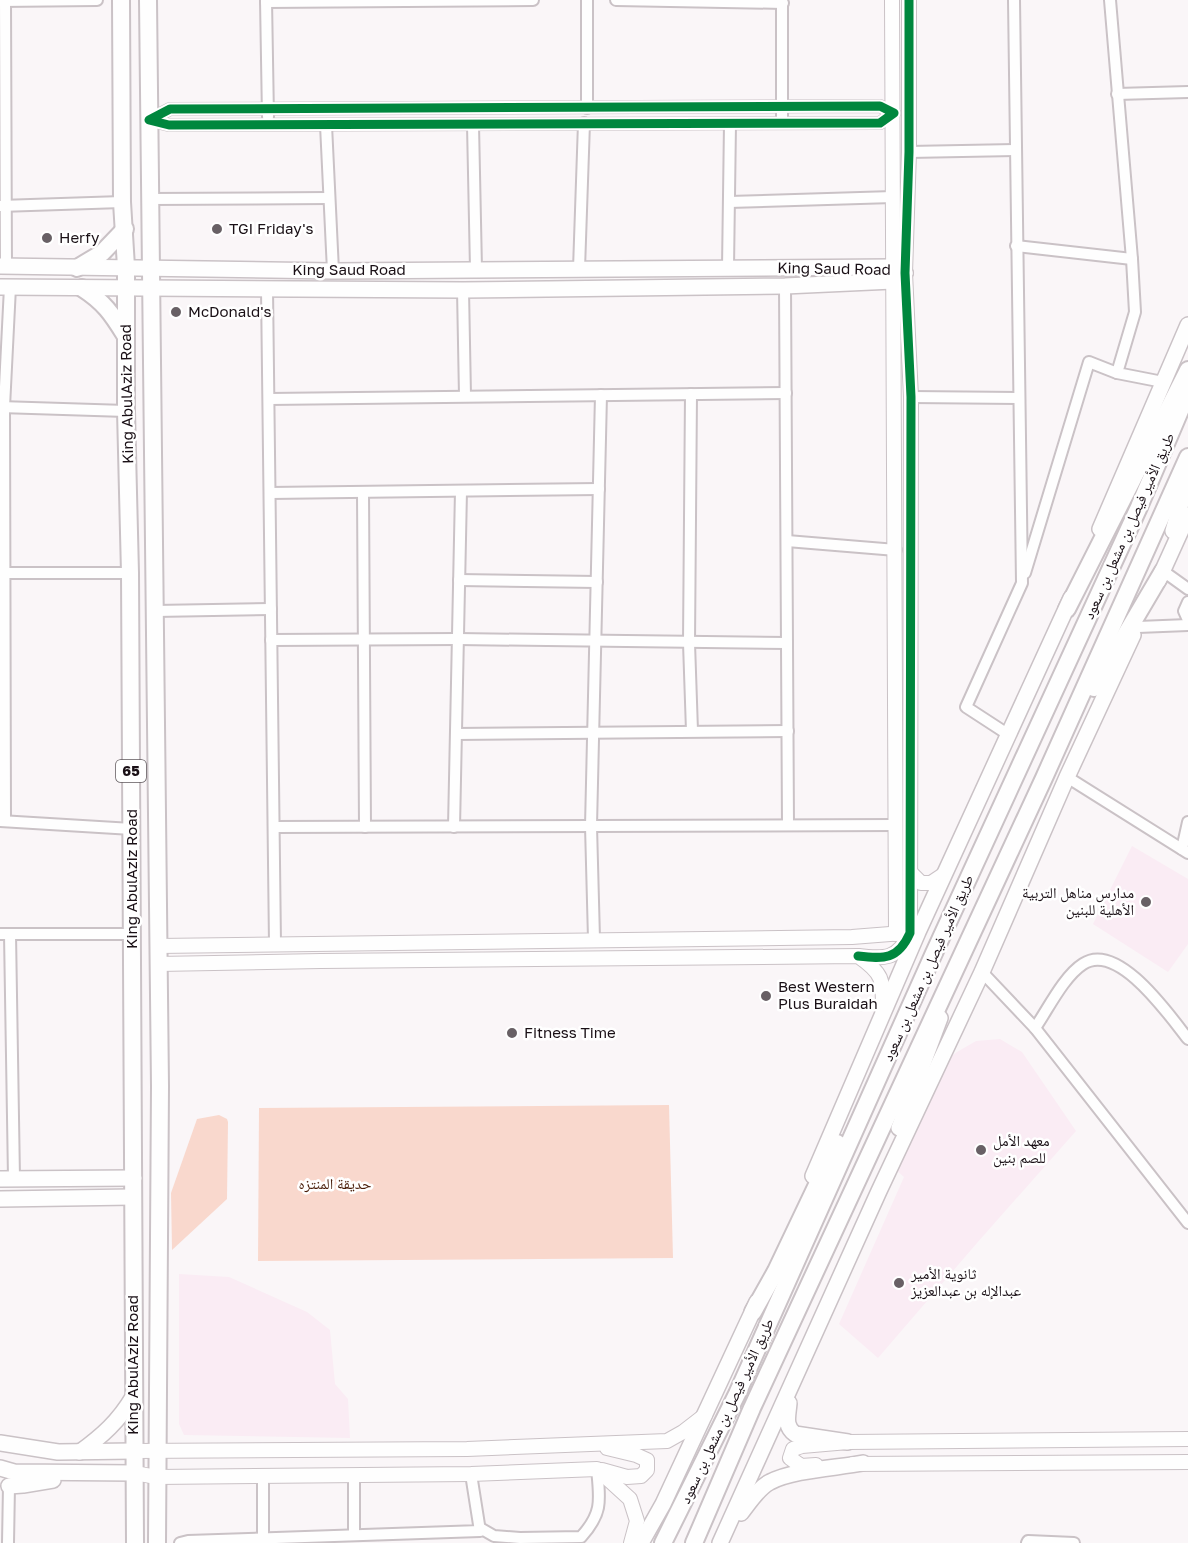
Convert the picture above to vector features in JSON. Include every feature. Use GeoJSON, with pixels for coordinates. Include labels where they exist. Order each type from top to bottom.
{"type":"FeatureCollection","features":[{"type":"Feature","properties":{"kind":"main road","name":"King AbulAziz Road"},"geometry":{"type":"LineString","coordinates":[[121,0],[122,202],[126,267],[126,411],[130,573],[135,1543]]}},
{"type":"Feature","properties":{"kind":"main road","name":"King AbulAziz Road"},"geometry":{"type":"LineString","coordinates":[[148,0],[160,1086],[157,1543]]}},
{"type":"Feature","properties":{"kind":"main road"},"geometry":{"type":"LineString","coordinates":[[77,268],[102,252],[125,229]]}},
{"type":"Feature","properties":{"kind":"main road","name":"King Saud Road"},"geometry":{"type":"LineString","coordinates":[[3,267],[333,271],[728,268],[897,274]]}},
{"type":"Feature","properties":{"kind":"main road","name":"King Saud Road"},"geometry":{"type":"LineString","coordinates":[[5,287],[463,290],[785,286],[897,274]]}},
{"type":"Feature","properties":{"kind":"main road"},"geometry":{"type":"LineString","coordinates":[[82,288],[99,298],[112,313],[126,336]]}},
{"type":"Feature","properties":{"kind":"main road","name":"طريق الأمير فيصل بن مشعل بن سعود"},"geometry":{"type":"LineString","coordinates":[[641,1543],[663,1504],[778,1257],[883,1012],[908,933],[943,875],[1009,735],[1067,609],[1080,573],[1188,325]]}},
{"type":"Feature","properties":{"kind":"main road"},"geometry":{"type":"LineString","coordinates":[[1067,609],[1188,369]]}},
{"type":"Feature","properties":{"kind":"main road","name":"طريق الأمير فيصل بن مشعل بن سعود"},"geometry":{"type":"LineString","coordinates":[[663,1543],[737,1394],[934,953],[1139,507],[1188,392]]}},
{"type":"Feature","properties":{"kind":"main road","name":"طريق الأمير فيصل بن مشعل بن سعود"},"geometry":{"type":"LineString","coordinates":[[694,1543],[757,1398],[1044,778],[1188,457]]}},
{"type":"Feature","properties":{"kind":"main road"},"geometry":{"type":"LineString","coordinates":[[1044,778],[1162,571],[1188,479]]}},
{"type":"Feature","properties":{"kind":"main road"},"geometry":{"type":"LineString","coordinates":[[724,1536],[1188,515]]}},
{"type":"Feature","properties":{"kind":"main road"},"geometry":{"type":"LineString","coordinates":[[753,1312],[776,1271],[897,1016],[934,953]]}},
{"type":"Feature","properties":{"kind":"main road"},"geometry":{"type":"LineString","coordinates":[[879,1191],[906,1106],[932,1041],[960,959]]}},
{"type":"Feature","properties":{"kind":"main road"},"geometry":{"type":"LineString","coordinates":[[7,1179],[134,1178]]}},
{"type":"Feature","properties":{"kind":"main road"},"geometry":{"type":"LineString","coordinates":[[0,1199],[133,1197]]}},
{"type":"Feature","properties":{"kind":"main road"},"geometry":{"type":"LineString","coordinates":[[792,1385],[787,1423],[790,1431],[795,1434],[848,1442]]}},
{"type":"Feature","properties":{"kind":"main road"},"geometry":{"type":"LineString","coordinates":[[80,1452],[105,1434],[123,1414],[134,1397]]}},
{"type":"Feature","properties":{"kind":"main road"},"geometry":{"type":"LineString","coordinates":[[0,1443],[58,1452],[134,1451]]}},
{"type":"Feature","properties":{"kind":"main road"},"geometry":{"type":"LineString","coordinates":[[724,1536],[760,1489],[770,1482],[793,1474],[863,1463]]}},
{"type":"Feature","properties":{"kind":"main road"},"geometry":{"type":"LineString","coordinates":[[0,1468],[14,1472],[135,1473]]}},
{"type":"Feature","properties":{"kind":"main road"},"geometry":{"type":"LineString","coordinates":[[4,1485],[23,1485],[84,1474]]}},
{"type":"Feature","properties":{"kind":"street"},"geometry":{"type":"LineString","coordinates":[[3,267],[3,1],[97,0]]}},
{"type":"Feature","properties":{"kind":"street"},"geometry":{"type":"LineString","coordinates":[[268,125],[266,1],[533,0]]}},
{"type":"Feature","properties":{"kind":"street"},"geometry":{"type":"LineString","coordinates":[[587,0],[587,108]]}},
{"type":"Feature","properties":{"kind":"street"},"geometry":{"type":"LineString","coordinates":[[616,0],[783,2],[782,123]]}},
{"type":"Feature","properties":{"kind":"street"},"geometry":{"type":"LineString","coordinates":[[158,964],[858,956],[882,958],[896,953],[904,945],[908,933],[911,873],[910,397],[897,274],[893,197],[892,0]]}},
{"type":"Feature","properties":{"kind":"street"},"geometry":{"type":"LineString","coordinates":[[908,933],[896,825],[896,550],[897,274],[909,152],[909,0]]}},
{"type":"Feature","properties":{"kind":"street"},"geometry":{"type":"LineString","coordinates":[[1014,0],[1022,583]]}},
{"type":"Feature","properties":{"kind":"street"},"geometry":{"type":"LineString","coordinates":[[1110,0],[1135,312],[1117,374]]}},
{"type":"Feature","properties":{"kind":"street"},"geometry":{"type":"LineString","coordinates":[[1117,94],[1188,92]]}},
{"type":"Feature","properties":{"kind":"street"},"geometry":{"type":"LineString","coordinates":[[149,120],[170,109],[880,106],[894,113]]}},
{"type":"Feature","properties":{"kind":"street"},"geometry":{"type":"LineString","coordinates":[[149,120],[169,124],[268,125],[880,123],[894,113]]}},
{"type":"Feature","properties":{"kind":"street"},"geometry":{"type":"LineString","coordinates":[[579,269],[584,123]]}},
{"type":"Feature","properties":{"kind":"street"},"geometry":{"type":"LineString","coordinates":[[728,268],[730,124]]}},
{"type":"Feature","properties":{"kind":"street"},"geometry":{"type":"LineString","coordinates":[[326,125],[333,271]]}},
{"type":"Feature","properties":{"kind":"street"},"geometry":{"type":"LineString","coordinates":[[473,125],[476,269]]}},
{"type":"Feature","properties":{"kind":"street"},"geometry":{"type":"LineString","coordinates":[[909,152],[1015,150]]}},
{"type":"Feature","properties":{"kind":"street"},"geometry":{"type":"LineString","coordinates":[[729,201],[893,197]]}},
{"type":"Feature","properties":{"kind":"street"},"geometry":{"type":"LineString","coordinates":[[149,199],[329,198]]}},
{"type":"Feature","properties":{"kind":"street"},"geometry":{"type":"LineString","coordinates":[[3,206],[122,202]]}},
{"type":"Feature","properties":{"kind":"street"},"geometry":{"type":"LineString","coordinates":[[1016,246],[1132,259]]}},
{"type":"Feature","properties":{"kind":"street"},"geometry":{"type":"LineString","coordinates":[[785,286],[788,825]]}},
{"type":"Feature","properties":{"kind":"street"},"geometry":{"type":"LineString","coordinates":[[5,287],[2,407],[5,573],[2,821],[132,829]]}},
{"type":"Feature","properties":{"kind":"street"},"geometry":{"type":"LineString","coordinates":[[267,289],[275,944]]}},
{"type":"Feature","properties":{"kind":"street"},"geometry":{"type":"LineString","coordinates":[[463,290],[465,396]]}},
{"type":"Feature","properties":{"kind":"street"},"geometry":{"type":"LineString","coordinates":[[1009,735],[966,707],[1022,583],[1089,362],[1117,374],[1163,382]]}},
{"type":"Feature","properties":{"kind":"street"},"geometry":{"type":"LineString","coordinates":[[269,399],[786,393]]}},
{"type":"Feature","properties":{"kind":"street"},"geometry":{"type":"LineString","coordinates":[[691,394],[689,643],[692,731]]}},
{"type":"Feature","properties":{"kind":"street"},"geometry":{"type":"LineString","coordinates":[[594,939],[591,826],[601,395]]}},
{"type":"Feature","properties":{"kind":"street"},"geometry":{"type":"LineString","coordinates":[[910,397],[1019,399]]}},
{"type":"Feature","properties":{"kind":"street"},"geometry":{"type":"LineString","coordinates":[[2,407],[126,411]]}},
{"type":"Feature","properties":{"kind":"street"},"geometry":{"type":"LineString","coordinates":[[270,493],[599,489]]}},
{"type":"Feature","properties":{"kind":"street"},"geometry":{"type":"LineString","coordinates":[[454,826],[461,491]]}},
{"type":"Feature","properties":{"kind":"street"},"geometry":{"type":"LineString","coordinates":[[363,492],[365,827]]}},
{"type":"Feature","properties":{"kind":"street"},"geometry":{"type":"LineString","coordinates":[[787,541],[896,550]]}},
{"type":"Feature","properties":{"kind":"street"},"geometry":{"type":"LineString","coordinates":[[1162,571],[1188,589]]}},
{"type":"Feature","properties":{"kind":"street"},"geometry":{"type":"LineString","coordinates":[[5,573],[130,573]]}},
{"type":"Feature","properties":{"kind":"street"},"geometry":{"type":"LineString","coordinates":[[459,580],[597,582]]}},
{"type":"Feature","properties":{"kind":"street"},"geometry":{"type":"LineString","coordinates":[[1188,602],[1184,611],[1188,620]]}},
{"type":"Feature","properties":{"kind":"street"},"geometry":{"type":"LineString","coordinates":[[155,611],[271,609]]}},
{"type":"Feature","properties":{"kind":"street"},"geometry":{"type":"LineString","coordinates":[[1138,627],[1188,625]]}},
{"type":"Feature","properties":{"kind":"street"},"geometry":{"type":"LineString","coordinates":[[272,640],[595,640],[787,644]]}},
{"type":"Feature","properties":{"kind":"street"},"geometry":{"type":"LineString","coordinates":[[456,734],[788,731]]}},
{"type":"Feature","properties":{"kind":"street"},"geometry":{"type":"LineString","coordinates":[[1067,777],[1185,851],[1188,822]]}},
{"type":"Feature","properties":{"kind":"street"},"geometry":{"type":"LineString","coordinates":[[274,827],[896,825]]}},
{"type":"Feature","properties":{"kind":"street"},"geometry":{"type":"LineString","coordinates":[[911,873],[921,883],[931,883],[943,875]]}},
{"type":"Feature","properties":{"kind":"street"},"geometry":{"type":"LineString","coordinates":[[158,946],[852,937],[908,933]]}},
{"type":"Feature","properties":{"kind":"street"},"geometry":{"type":"LineString","coordinates":[[7,1179],[5,934],[132,934]]}},
{"type":"Feature","properties":{"kind":"street"},"geometry":{"type":"LineString","coordinates":[[858,956],[876,969],[883,986],[883,1012]]}},
{"type":"Feature","properties":{"kind":"street"},"geometry":{"type":"LineString","coordinates":[[1035,1028],[1067,980],[1083,964],[1101,959],[1128,972],[1159,1003],[1188,1039]]}},
{"type":"Feature","properties":{"kind":"street"},"geometry":{"type":"LineString","coordinates":[[982,972],[1035,1028],[1188,1223]]}},
{"type":"Feature","properties":{"kind":"street"},"geometry":{"type":"LineString","coordinates":[[134,1451],[467,1449],[667,1441],[705,1415]]}},
{"type":"Feature","properties":{"kind":"street"},"geometry":{"type":"LineString","coordinates":[[1188,1439],[848,1442],[802,1446],[793,1449],[790,1458],[801,1466],[863,1463],[1188,1462]]}},
{"type":"Feature","properties":{"kind":"street"},"geometry":{"type":"LineString","coordinates":[[135,1473],[156,1477],[471,1474],[597,1469],[627,1477],[641,1476],[647,1470],[647,1460],[592,1444]]}},
{"type":"Feature","properties":{"kind":"street"},"geometry":{"type":"LineString","coordinates":[[480,1528],[494,1536],[581,1538],[589,1528],[600,1504],[597,1469]]}},
{"type":"Feature","properties":{"kind":"street"},"geometry":{"type":"LineString","coordinates":[[597,1469],[630,1499],[637,1521],[631,1543]]}},
{"type":"Feature","properties":{"kind":"street"},"geometry":{"type":"LineString","coordinates":[[471,1474],[480,1528]]}},
{"type":"Feature","properties":{"kind":"street"},"geometry":{"type":"LineString","coordinates":[[354,1475],[354,1535]]}},
{"type":"Feature","properties":{"kind":"street"},"geometry":{"type":"LineString","coordinates":[[263,1476],[263,1537]]}},
{"type":"Feature","properties":{"kind":"street"},"geometry":{"type":"LineString","coordinates":[[4,1485],[8,1543]]}},
{"type":"Feature","properties":{"kind":"street"},"geometry":{"type":"LineString","coordinates":[[180,1543],[263,1537],[303,1539],[480,1531],[480,1528]]}},
{"type":"Feature","properties":{"kind":"street"},"geometry":{"type":"LineString","coordinates":[[1027,1543],[1028,1541],[1074,1543]]}},
{"type":"Feature","properties":{"kind":"shaded area","name":"مدارس مناهل التربية الأهلية للبنين"},"geometry":{"type":"Polygon","coordinates":[[[1132,846],[1188,879],[1188,944],[1168,972],[1093,924],[1132,846]]]}},
{"type":"Feature","properties":{"kind":"shaded area","name":"معهد الأمل للصم بنين"},"geometry":{"type":"Polygon","coordinates":[[[1000,1039],[1022,1052],[1076,1131],[878,1358],[839,1324],[904,1177],[895,1169],[942,1064],[976,1041],[1000,1039]]]}},
{"type":"Feature","properties":{"kind":"shaded area"},"geometry":{"type":"Polygon","coordinates":[[[179,1274],[229,1277],[307,1312],[330,1330],[335,1384],[348,1399],[350,1438],[184,1435],[179,1424],[179,1274]]]}},
{"type":"Feature","properties":{"kind":"green space","name":"حديقة المنتزه"},"geometry":{"type":"Polygon","coordinates":[[[669,1105],[673,1258],[258,1261],[259,1108],[669,1105]]]}},
{"type":"Feature","properties":{"kind":"green space"},"geometry":{"type":"Polygon","coordinates":[[[219,1115],[228,1122],[227,1199],[172,1250],[171,1193],[197,1119],[219,1115]]]}},
{"type":"Feature","properties":{"kind":"cycle path"},"geometry":{"type":"LineString","coordinates":[[858,956],[889,956],[900,948],[910,933],[911,397],[905,273],[909,152],[909,0]]}},
{"type":"Feature","properties":{"kind":"cycle path"},"geometry":{"type":"LineString","coordinates":[[880,106],[894,113],[880,123],[169,125],[149,120],[170,109],[880,106]]}},
{"type":"Feature","properties":{"kind":"place","name":"TGI Friday's"},"geometry":{"type":"Point","coordinates":[217,229]}},
{"type":"Feature","properties":{"kind":"place","name":"Herfy"},"geometry":{"type":"Point","coordinates":[47,238]}},
{"type":"Feature","properties":{"kind":"place","name":"McDonald's"},"geometry":{"type":"Point","coordinates":[176,312]}},
{"type":"Feature","properties":{"kind":"place","name":"مدارس مناهل التربية الأهلية للبنين"},"geometry":{"type":"Point","coordinates":[1146,902]}},
{"type":"Feature","properties":{"kind":"place","name":"Best Western Plus Buraidah"},"geometry":{"type":"Point","coordinates":[766,996]}},
{"type":"Feature","properties":{"kind":"place","name":"Fitness Time"},"geometry":{"type":"Point","coordinates":[512,1033]}},
{"type":"Feature","properties":{"kind":"place","name":"معهد الأمل للصم بنين"},"geometry":{"type":"Point","coordinates":[981,1150]}},
{"type":"Feature","properties":{"kind":"place","name":"ثانوية الأمير عبدالإله بن عبدالعزيز"},"geometry":{"type":"Point","coordinates":[899,1283]}}]}
